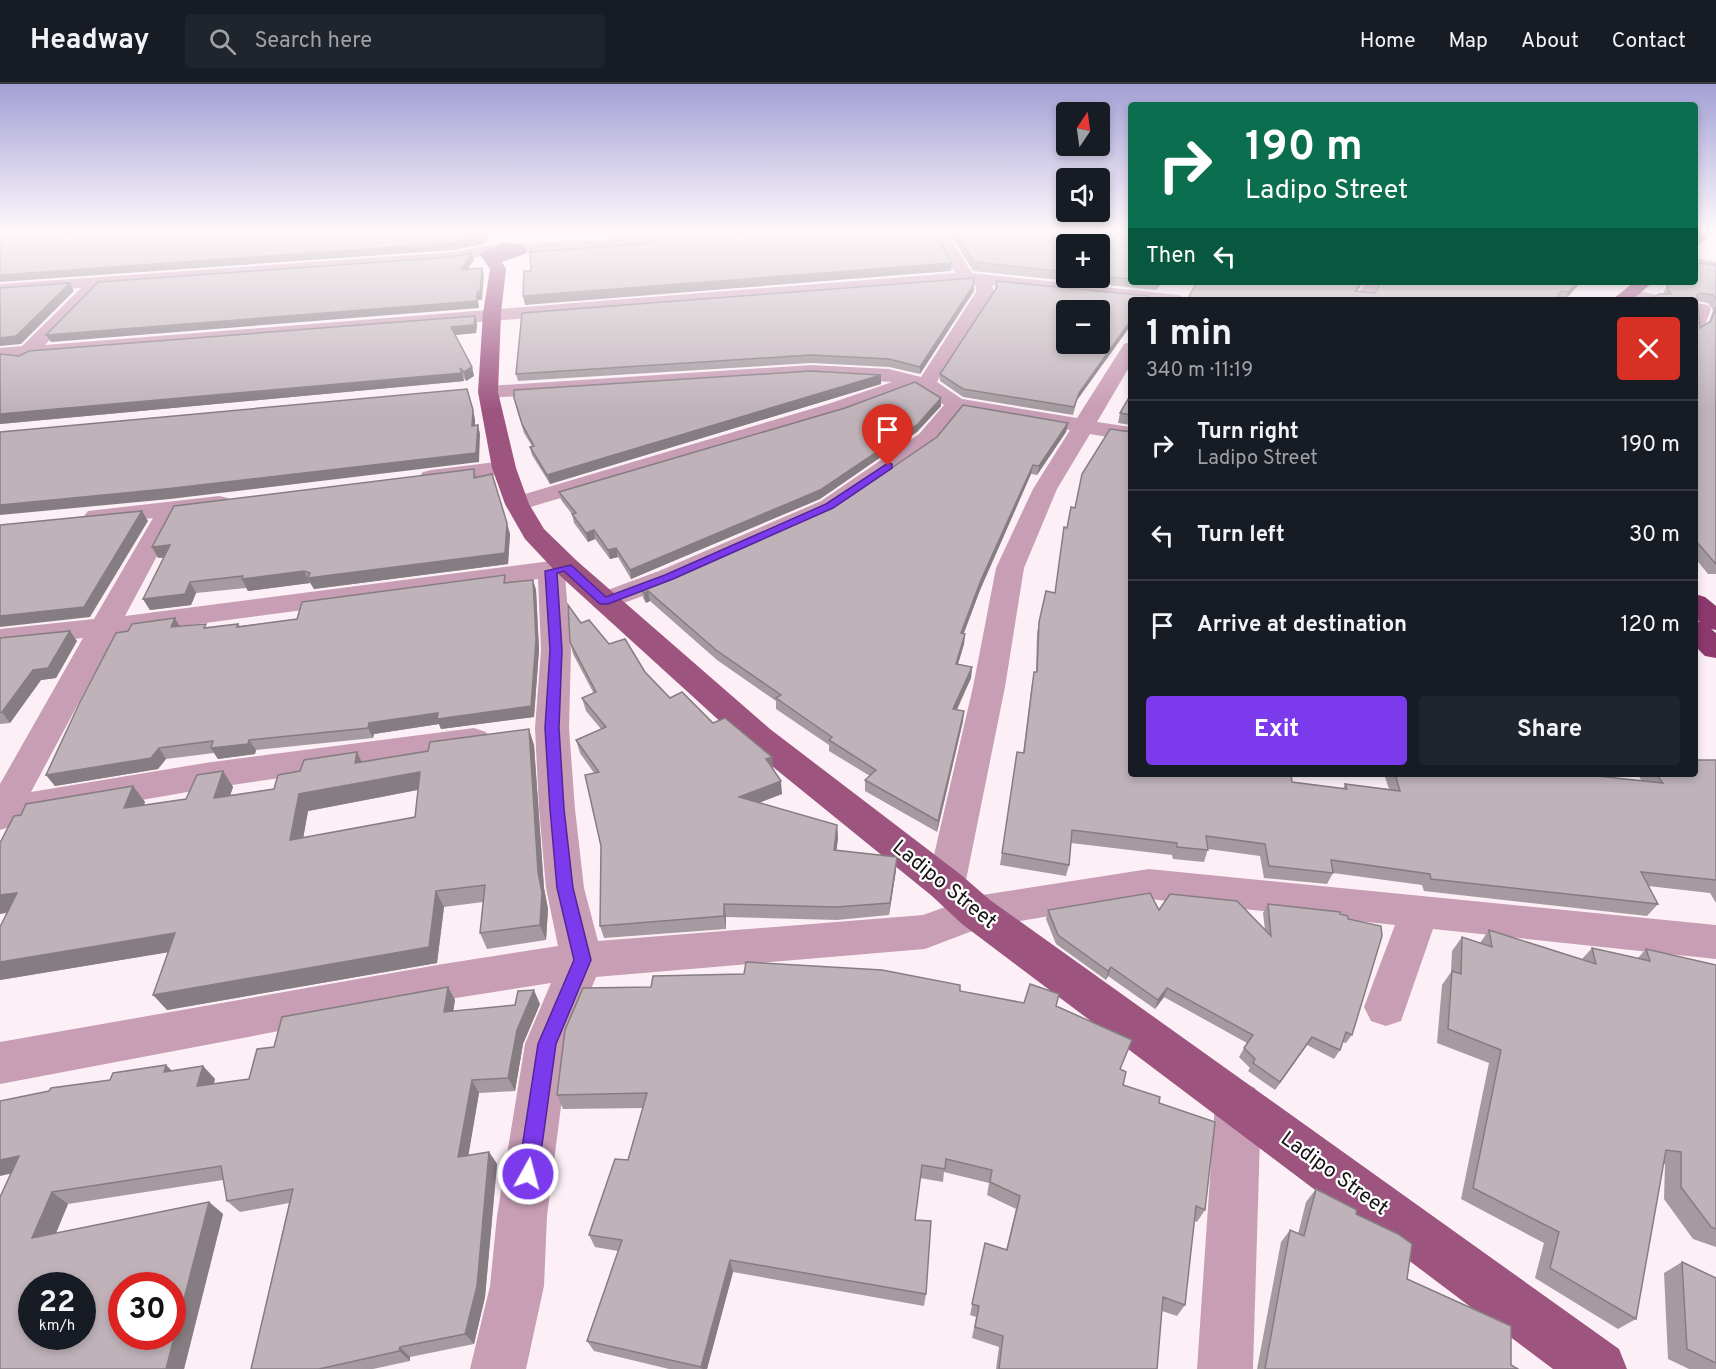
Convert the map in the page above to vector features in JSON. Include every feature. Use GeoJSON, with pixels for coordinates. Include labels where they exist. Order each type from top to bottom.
{"type":"FeatureCollection","features":[{"type":"Feature","properties":{"kind":"highway"},"geometry":{"type":"LineString","coordinates":[[1603,296],[1624,292]]}},
{"type":"Feature","properties":{"kind":"highway"},"geometry":{"type":"LineString","coordinates":[[1698,606],[1716,621]]}},
{"type":"Feature","properties":{"kind":"highway"},"geometry":{"type":"LineString","coordinates":[[1698,633],[1716,649]]}},
{"type":"Feature","properties":{"kind":"main road","name":"Ladipo Street"},"geometry":{"type":"LineString","coordinates":[[492,290],[492,313],[480,389],[517,504],[559,569],[604,601],[758,737],[961,898],[1599,1369]]}},
{"type":"Feature","properties":{"kind":"street"},"geometry":{"type":"LineString","coordinates":[[28,352],[89,290]]}},
{"type":"Feature","properties":{"kind":"street"},"geometry":{"type":"LineString","coordinates":[[4,362],[28,352],[492,313],[814,290]]}},
{"type":"Feature","properties":{"kind":"street"},"geometry":{"type":"LineString","coordinates":[[517,504],[921,382],[985,292],[984,290]]}},
{"type":"Feature","properties":{"kind":"street"},"geometry":{"type":"LineString","coordinates":[[1084,290],[1143,297]]}},
{"type":"Feature","properties":{"kind":"street"},"geometry":{"type":"LineString","coordinates":[[1624,292],[1650,295]]}},
{"type":"Feature","properties":{"kind":"street"},"geometry":{"type":"LineString","coordinates":[[1698,308],[1702,309],[1698,320]]}},
{"type":"Feature","properties":{"kind":"street"},"geometry":{"type":"LineString","coordinates":[[0,1062],[443,982],[582,960],[925,932],[961,898],[989,687],[1010,568],[1045,489],[1128,353]]}},
{"type":"Feature","properties":{"kind":"street"},"geometry":{"type":"LineString","coordinates":[[480,389],[811,371],[889,375],[921,382],[956,404],[1128,433]]}},
{"type":"Feature","properties":{"kind":"street"},"geometry":{"type":"LineString","coordinates":[[604,601],[669,577],[830,506],[927,439],[956,404]]}},
{"type":"Feature","properties":{"kind":"street"},"geometry":{"type":"LineString","coordinates":[[412,479],[504,468]]}},
{"type":"Feature","properties":{"kind":"street"},"geometry":{"type":"LineString","coordinates":[[79,517],[239,500]]}},
{"type":"Feature","properties":{"kind":"street"},"geometry":{"type":"LineString","coordinates":[[1,812],[170,508]]}},
{"type":"Feature","properties":{"kind":"street"},"geometry":{"type":"LineString","coordinates":[[0,638],[559,569],[552,728],[565,888],[582,960],[547,1044],[522,1216],[517,1286],[498,1369]]}},
{"type":"Feature","properties":{"kind":"street"},"geometry":{"type":"LineString","coordinates":[[1,812],[205,776],[552,728]]}},
{"type":"Feature","properties":{"kind":"street"},"geometry":{"type":"LineString","coordinates":[[961,898],[1149,884],[1716,942]]}},
{"type":"Feature","properties":{"kind":"street"},"geometry":{"type":"LineString","coordinates":[[1386,1007],[1420,910]]}},
{"type":"Feature","properties":{"kind":"street"},"geometry":{"type":"LineString","coordinates":[[1225,1369],[1238,1104]]}},
{"type":"Feature","properties":{"kind":"building"},"geometry":{"type":"Polygon","coordinates":[[[0,290],[63,290],[16,336],[0,338],[0,290]]]}},
{"type":"Feature","properties":{"kind":"building"},"geometry":{"type":"Polygon","coordinates":[[[90,290],[480,290],[477,292],[477,301],[46,335],[90,290]]]}},
{"type":"Feature","properties":{"kind":"building"},"geometry":{"type":"Polygon","coordinates":[[[523,290],[601,290],[523,296],[523,290]]]}},
{"type":"Feature","properties":{"kind":"building"},"geometry":{"type":"Polygon","coordinates":[[[819,290],[970,290],[920,367],[889,359],[811,355],[516,374],[522,313],[819,290]]]}},
{"type":"Feature","properties":{"kind":"building"},"geometry":{"type":"Polygon","coordinates":[[[995,290],[1087,290],[1149,296],[1128,297],[1128,324],[1110,349],[1110,300],[1056,300],[1056,354],[1107,354],[1079,393],[1074,407],[963,389],[940,374],[995,290]]]}},
{"type":"Feature","properties":{"kind":"building"},"geometry":{"type":"Polygon","coordinates":[[[1193,290],[1356,290],[1375,293],[1377,290],[1570,290],[1561,291],[1556,297],[1189,297],[1193,290]]]}},
{"type":"Feature","properties":{"kind":"building"},"geometry":{"type":"Polygon","coordinates":[[[1669,290],[1716,290],[1716,299],[1713,295],[1700,293],[1697,297],[1655,297],[1659,294],[1671,294],[1669,290]]]}},
{"type":"Feature","properties":{"kind":"building"},"geometry":{"type":"Polygon","coordinates":[[[1698,306],[1700,328],[1711,321],[1716,307],[1716,564],[1698,543],[1698,306]]]}},
{"type":"Feature","properties":{"kind":"building"},"geometry":{"type":"Polygon","coordinates":[[[475,316],[474,325],[451,327],[472,367],[464,372],[460,368],[462,373],[0,414],[0,354],[19,356],[29,351],[475,316]]]}},
{"type":"Feature","properties":{"kind":"building"},"geometry":{"type":"Polygon","coordinates":[[[811,371],[881,375],[547,475],[530,447],[534,446],[522,424],[514,398],[514,390],[811,371]]]}},
{"type":"Feature","properties":{"kind":"building"},"geometry":{"type":"Polygon","coordinates":[[[915,382],[941,398],[918,424],[820,490],[630,570],[616,548],[608,550],[594,530],[586,533],[572,514],[576,513],[559,492],[845,408],[915,382]]]}},
{"type":"Feature","properties":{"kind":"building"},"geometry":{"type":"Polygon","coordinates":[[[467,389],[473,410],[472,426],[478,425],[476,453],[165,489],[0,505],[0,432],[467,389]]]}},
{"type":"Feature","properties":{"kind":"building"},"geometry":{"type":"Polygon","coordinates":[[[1128,399],[1128,414],[1120,413],[1128,399]]]}},
{"type":"Feature","properties":{"kind":"building"},"geometry":{"type":"Polygon","coordinates":[[[963,405],[1068,423],[1039,466],[1033,465],[981,580],[961,633],[965,634],[956,664],[972,667],[953,709],[964,711],[938,821],[865,780],[876,770],[829,740],[832,737],[776,698],[781,695],[716,650],[648,591],[644,593],[641,588],[678,575],[840,503],[937,437],[963,405]]]}},
{"type":"Feature","properties":{"kind":"building"},"geometry":{"type":"Polygon","coordinates":[[[1110,429],[1128,432],[1128,777],[1291,777],[1292,782],[1347,789],[1345,784],[1400,791],[1396,777],[1606,777],[1663,783],[1658,777],[1698,777],[1698,760],[1716,760],[1716,880],[1641,872],[1658,904],[1431,879],[1430,874],[1331,860],[1333,873],[1269,866],[1265,844],[1206,836],[1208,850],[1177,847],[1177,843],[1072,830],[1069,865],[1002,853],[1017,752],[1024,753],[1034,672],[1037,672],[1039,622],[1046,591],[1055,593],[1064,527],[1067,528],[1071,507],[1075,508],[1082,474],[1110,429]]]}},
{"type":"Feature","properties":{"kind":"building"},"geometry":{"type":"Polygon","coordinates":[[[474,469],[474,478],[492,474],[507,523],[505,553],[308,578],[310,573],[304,571],[242,579],[243,576],[190,582],[185,594],[143,599],[170,545],[152,547],[174,506],[474,469]]]}},
{"type":"Feature","properties":{"kind":"building"},"geometry":{"type":"Polygon","coordinates":[[[142,511],[84,607],[0,616],[0,525],[142,511]]]}},
{"type":"Feature","properties":{"kind":"building"},"geometry":{"type":"Polygon","coordinates":[[[505,575],[504,583],[533,580],[536,640],[531,706],[437,719],[438,713],[369,723],[368,728],[249,740],[248,744],[211,748],[213,741],[159,748],[151,758],[46,775],[116,633],[128,631],[132,624],[175,618],[171,627],[206,624],[204,628],[238,624],[237,627],[297,619],[302,602],[505,575]]]}},
{"type":"Feature","properties":{"kind":"building"},"geometry":{"type":"Polygon","coordinates":[[[568,605],[581,623],[589,620],[609,644],[625,639],[645,672],[670,698],[682,692],[713,723],[725,718],[772,757],[766,759],[781,781],[739,797],[837,825],[834,850],[897,857],[890,903],[836,907],[724,904],[724,916],[600,926],[601,846],[585,775],[599,772],[576,740],[606,727],[582,698],[596,692],[570,642],[568,605]]]}},
{"type":"Feature","properties":{"kind":"building"},"geometry":{"type":"Polygon","coordinates":[[[70,631],[48,668],[33,670],[0,713],[0,638],[70,631]]]}},
{"type":"Feature","properties":{"kind":"building"},"geometry":{"type":"Polygon","coordinates":[[[529,729],[538,872],[542,893],[540,925],[480,933],[485,885],[436,891],[429,947],[153,995],[175,933],[0,962],[0,927],[17,893],[0,895],[0,843],[14,816],[21,815],[26,804],[133,786],[124,808],[186,799],[197,775],[223,771],[214,798],[274,789],[278,775],[300,771],[304,760],[357,752],[355,763],[428,751],[430,742],[529,729]],[[420,772],[299,794],[290,840],[415,817],[420,772]]]}},
{"type":"Feature","properties":{"kind":"building"},"geometry":{"type":"Polygon","coordinates":[[[1150,893],[1159,910],[1170,894],[1237,901],[1271,936],[1268,904],[1340,912],[1348,916],[1348,919],[1381,926],[1382,936],[1352,1035],[1346,1032],[1340,1050],[1312,1037],[1280,1082],[1253,1063],[1255,1059],[1244,1048],[1253,1035],[1167,988],[1158,1000],[1111,967],[1108,971],[1058,935],[1048,910],[1150,893]]]}},
{"type":"Feature","properties":{"kind":"building"},"geometry":{"type":"Polygon","coordinates":[[[1489,930],[1596,964],[1592,948],[1650,961],[1646,949],[1716,965],[1716,1229],[1711,1227],[1681,1187],[1681,1152],[1666,1150],[1636,1319],[1550,1268],[1559,1232],[1473,1188],[1501,1050],[1448,1029],[1452,971],[1461,974],[1462,937],[1492,947],[1489,930]]]}},
{"type":"Feature","properties":{"kind":"building"},"geometry":{"type":"Polygon","coordinates":[[[746,962],[882,970],[960,985],[960,991],[1024,1003],[1030,984],[1059,994],[1056,1006],[1132,1040],[1120,1069],[1126,1072],[1123,1085],[1160,1097],[1159,1103],[1215,1122],[1205,1210],[1196,1206],[1185,1305],[1163,1297],[1157,1369],[999,1369],[1003,1336],[975,1327],[979,1306],[972,1304],[985,1243],[1007,1250],[1020,1196],[990,1182],[992,1170],[946,1159],[945,1169],[922,1165],[915,1220],[931,1221],[926,1294],[730,1260],[701,1367],[587,1341],[622,1240],[589,1235],[615,1159],[628,1160],[647,1093],[557,1095],[565,1030],[583,988],[651,987],[653,976],[744,974],[746,962]]]}},
{"type":"Feature","properties":{"kind":"building"},"geometry":{"type":"Polygon","coordinates":[[[448,987],[444,1012],[515,1005],[518,991],[534,990],[517,1030],[508,1078],[472,1080],[458,1157],[489,1152],[477,1286],[465,1334],[400,1347],[399,1351],[319,1369],[251,1369],[293,1189],[227,1201],[221,1166],[52,1192],[32,1238],[209,1202],[186,1291],[186,1272],[108,1272],[108,1350],[171,1350],[166,1369],[0,1369],[0,1197],[19,1156],[0,1160],[0,1101],[49,1091],[51,1088],[110,1080],[113,1073],[166,1065],[164,1072],[203,1066],[197,1086],[249,1079],[257,1049],[274,1047],[282,1017],[448,987]]]}},
{"type":"Feature","properties":{"kind":"building"},"geometry":{"type":"Polygon","coordinates":[[[1316,1189],[1357,1210],[1356,1214],[1398,1234],[1412,1244],[1407,1279],[1511,1326],[1511,1365],[1518,1369],[1265,1369],[1290,1230],[1304,1236],[1316,1189]]]}},
{"type":"Feature","properties":{"kind":"building"},"geometry":{"type":"Polygon","coordinates":[[[1682,1262],[1716,1278],[1716,1363],[1687,1349],[1682,1262]]]}},
{"type":"Feature","properties":{"kind":"route"},"geometry":{"type":"LineString","coordinates":[[528,1174],[547,1044],[582,960],[565,888],[557,809],[552,728],[556,650],[551,571],[567,567],[604,601],[669,577],[830,506],[888,466]]}}]}
